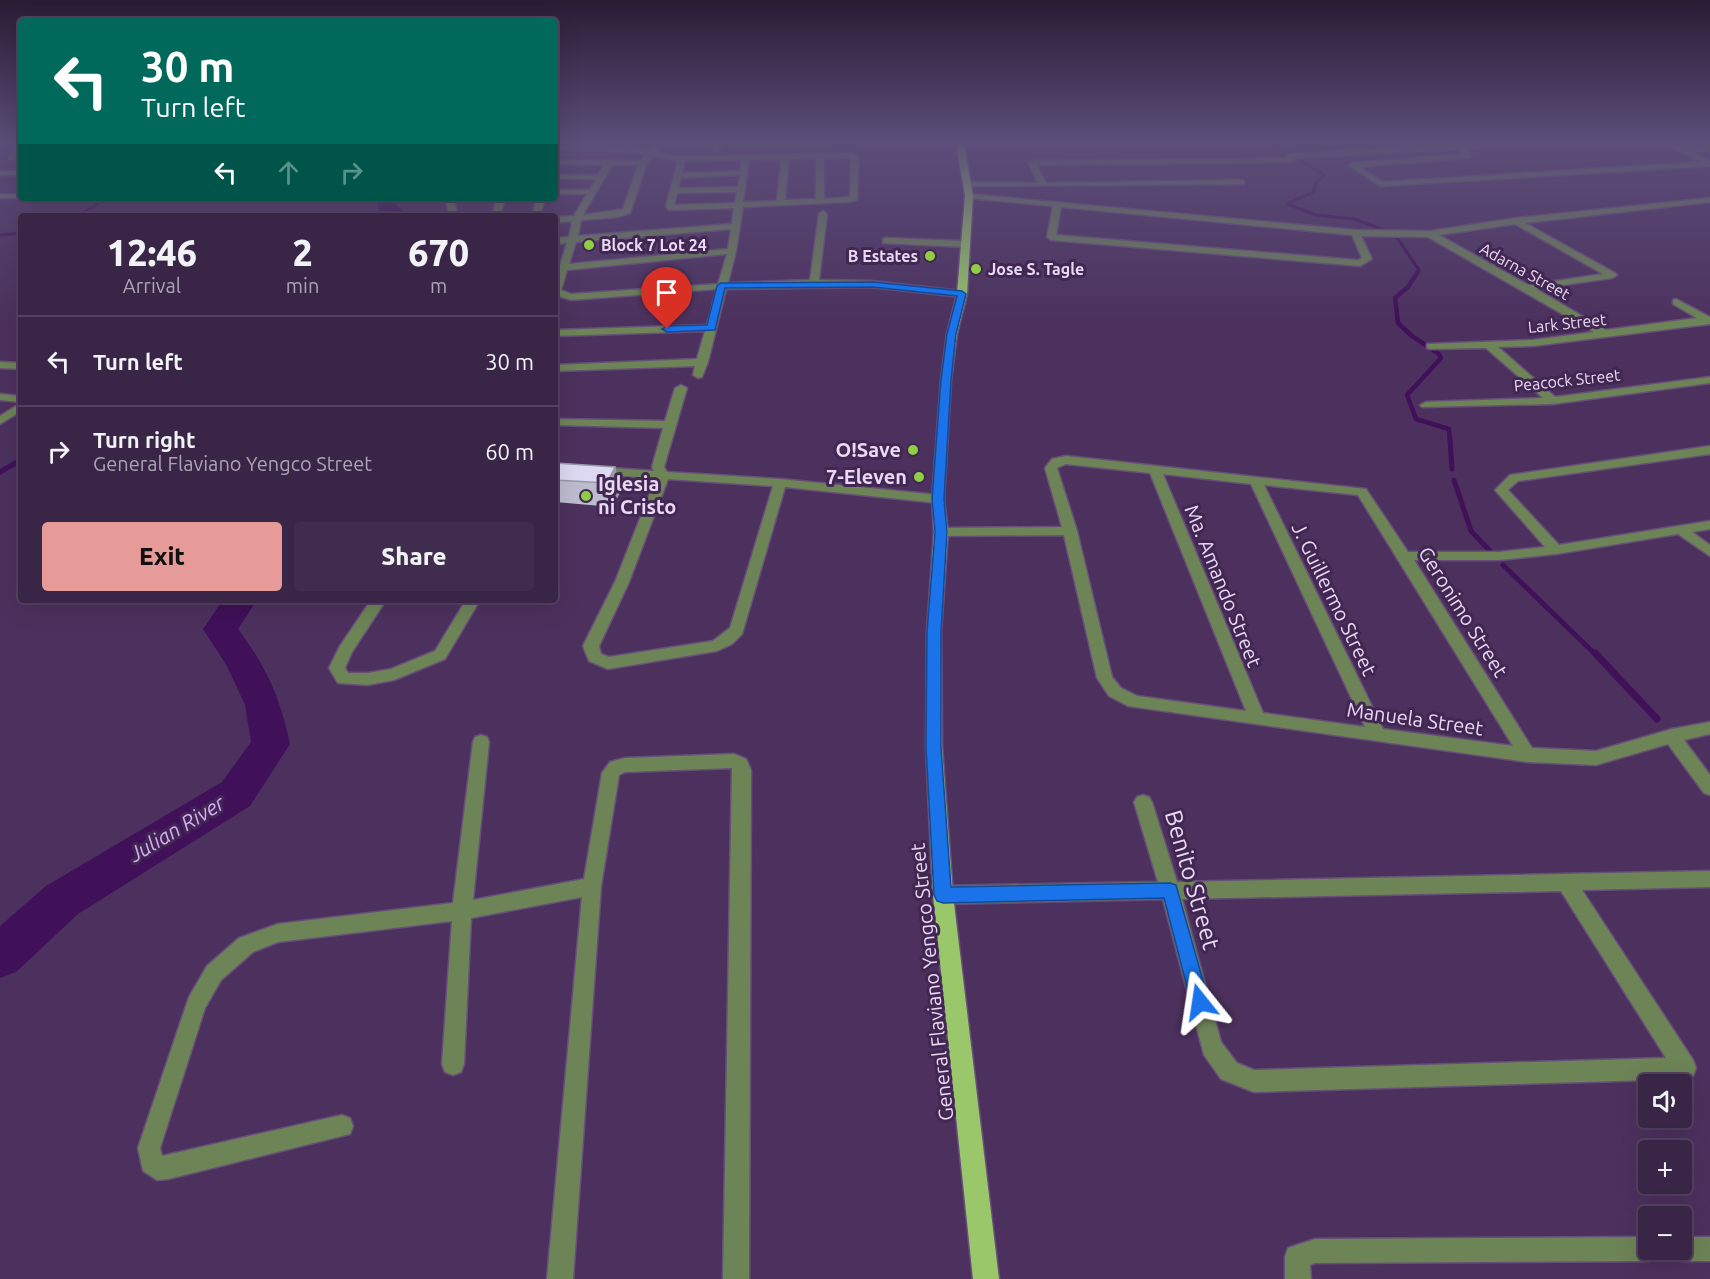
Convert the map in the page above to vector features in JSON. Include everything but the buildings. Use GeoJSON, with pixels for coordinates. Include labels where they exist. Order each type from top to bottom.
{"type":"FeatureCollection","features":[{"type":"Feature","properties":{"kind":"main road","name":"General Flaviano Yengco Street"},"geometry":{"type":"LineString","coordinates":[[968,203],[962,294],[952,334],[948,369],[938,499],[941,532],[934,632],[934,747],[943,895],[986,1279]]}},
{"type":"Feature","properties":{"kind":"street"},"geometry":{"type":"LineString","coordinates":[[559,268],[573,239],[577,218],[586,203]]}},
{"type":"Feature","properties":{"kind":"street"},"geometry":{"type":"LineString","coordinates":[[558,220],[618,214],[627,211],[630,203]]}},
{"type":"Feature","properties":{"kind":"street"},"geometry":{"type":"LineString","coordinates":[[671,203],[672,208],[798,203]]}},
{"type":"Feature","properties":{"kind":"street"},"geometry":{"type":"LineString","coordinates":[[698,375],[732,251],[739,203]]}},
{"type":"Feature","properties":{"kind":"street"},"geometry":{"type":"LineString","coordinates":[[1028,203],[1355,233],[1430,234],[1516,221],[1685,203]]}},
{"type":"Feature","properties":{"kind":"street"},"geometry":{"type":"LineString","coordinates":[[1057,206],[1051,237],[1360,263],[1367,259],[1355,233]]}},
{"type":"Feature","properties":{"kind":"street"},"geometry":{"type":"LineString","coordinates":[[814,284],[823,214]]}},
{"type":"Feature","properties":{"kind":"street"},"geometry":{"type":"LineString","coordinates":[[1516,221],[1612,275],[1527,288]]}},
{"type":"Feature","properties":{"kind":"street"},"geometry":{"type":"LineString","coordinates":[[558,241],[735,226]]}},
{"type":"Feature","properties":{"kind":"street","name":"Adarna Street"},"geometry":{"type":"LineString","coordinates":[[1430,234],[1605,334]]}},
{"type":"Feature","properties":{"kind":"street"},"geometry":{"type":"LineString","coordinates":[[886,241],[965,244]]}},
{"type":"Feature","properties":{"kind":"street"},"geometry":{"type":"LineString","coordinates":[[559,268],[732,251]]}},
{"type":"Feature","properties":{"kind":"street"},"geometry":{"type":"LineString","coordinates":[[558,292],[563,296],[721,286],[873,284],[962,294]]}},
{"type":"Feature","properties":{"kind":"street"},"geometry":{"type":"LineString","coordinates":[[1676,302],[1708,321]]}},
{"type":"Feature","properties":{"kind":"street","name":"Lark Street"},"geometry":{"type":"LineString","coordinates":[[1431,346],[1533,343],[1708,321]]}},
{"type":"Feature","properties":{"kind":"street"},"geometry":{"type":"LineString","coordinates":[[558,333],[711,328]]}},
{"type":"Feature","properties":{"kind":"street"},"geometry":{"type":"LineString","coordinates":[[1488,344],[1553,401]]}},
{"type":"Feature","properties":{"kind":"street"},"geometry":{"type":"LineString","coordinates":[[558,368],[703,362]]}},
{"type":"Feature","properties":{"kind":"street"},"geometry":{"type":"LineString","coordinates":[[0,364],[18,366]]}},
{"type":"Feature","properties":{"kind":"street","name":"Peacock Street"},"geometry":{"type":"LineString","coordinates":[[1426,405],[1553,401],[1710,380]]}},
{"type":"Feature","properties":{"kind":"street"},"geometry":{"type":"LineString","coordinates":[[663,476],[658,467],[681,388]]}},
{"type":"Feature","properties":{"kind":"street"},"geometry":{"type":"LineString","coordinates":[[0,397],[18,399]]}},
{"type":"Feature","properties":{"kind":"street"},"geometry":{"type":"LineString","coordinates":[[0,421],[18,408]]}},
{"type":"Feature","properties":{"kind":"street"},"geometry":{"type":"LineString","coordinates":[[558,422],[671,425]]}},
{"type":"Feature","properties":{"kind":"street"},"geometry":{"type":"LineString","coordinates":[[1556,550],[1501,490],[1514,478],[1710,450]]}},
{"type":"Feature","properties":{"kind":"street"},"geometry":{"type":"LineString","coordinates":[[941,532],[1070,531],[1051,468],[1056,462],[1066,460],[1255,480]]}},
{"type":"Feature","properties":{"kind":"street"},"geometry":{"type":"LineString","coordinates":[[558,468],[780,483],[938,499]]}},
{"type":"Feature","properties":{"kind":"street","name":"Ma. Amando Street"},"geometry":{"type":"LineString","coordinates":[[1154,468],[1257,719]]}},
{"type":"Feature","properties":{"kind":"street"},"geometry":{"type":"LineString","coordinates":[[663,476],[622,582],[591,646],[594,657],[608,663],[717,646],[737,630],[780,483]]}},
{"type":"Feature","properties":{"kind":"street","name":"Geronimo Street"},"geometry":{"type":"LineString","coordinates":[[1255,480],[1362,492],[1527,755]]}},
{"type":"Feature","properties":{"kind":"street","name":"J. Guillermo Street"},"geometry":{"type":"LineString","coordinates":[[1255,480],[1377,734]]}},
{"type":"Feature","properties":{"kind":"street"},"geometry":{"type":"LineString","coordinates":[[1404,556],[1499,556],[1556,550],[1710,525]]}},
{"type":"Feature","properties":{"kind":"street"},"geometry":{"type":"LineString","coordinates":[[1680,530],[1710,552]]}},
{"type":"Feature","properties":{"kind":"street","name":"Manuela Street"},"geometry":{"type":"LineString","coordinates":[[1070,531],[1105,678],[1115,692],[1134,702],[1527,755],[1596,758],[1672,736],[1710,728]]}},
{"type":"Feature","properties":{"kind":"street"},"geometry":{"type":"LineString","coordinates":[[377,603],[345,650],[337,668],[344,679],[368,679],[394,674],[440,654],[471,603]]}},
{"type":"Feature","properties":{"kind":"street"},"geometry":{"type":"LineString","coordinates":[[1672,736],[1710,788]]}},
{"type":"Feature","properties":{"kind":"street"},"geometry":{"type":"LineString","coordinates":[[453,1064],[462,911],[481,742]]}},
{"type":"Feature","properties":{"kind":"street"},"geometry":{"type":"LineString","coordinates":[[560,1279],[592,886],[611,773],[616,767],[625,765],[734,761],[740,764],[742,770],[736,1279]]}},
{"type":"Feature","properties":{"kind":"street","name":"Benito Street"},"geometry":{"type":"LineString","coordinates":[[1143,802],[1170,890],[1212,1047],[1229,1071],[1254,1081],[1684,1068],[1566,882]]}},
{"type":"Feature","properties":{"kind":"street"},"geometry":{"type":"LineString","coordinates":[[943,895],[1710,879]]}},
{"type":"Feature","properties":{"kind":"street"},"geometry":{"type":"LineString","coordinates":[[342,1126],[168,1167],[157,1168],[150,1163],[149,1148],[196,1004],[213,973],[246,945],[278,933],[462,911],[592,886]]}},
{"type":"Feature","properties":{"kind":"street"},"geometry":{"type":"LineString","coordinates":[[1299,1279],[1296,1257],[1315,1251],[1638,1249]]}},
{"type":"Feature","properties":{"kind":"street"},"geometry":{"type":"LineString","coordinates":[[1692,1249],[1710,1249]]}},
{"type":"Feature","properties":{"kind":"waterway"},"geometry":{"type":"LineString","coordinates":[[82,213],[99,203]]}},
{"type":"Feature","properties":{"kind":"waterway","name":"Julian River"},"geometry":{"type":"LineString","coordinates":[[387,203],[389,210],[394,213]]}},
{"type":"Feature","properties":{"kind":"waterway"},"geometry":{"type":"LineString","coordinates":[[1290,203],[1287,204],[1316,215],[1354,219],[1387,231],[1398,239],[1419,270],[1416,274]]}},
{"type":"Feature","properties":{"kind":"waterway"},"geometry":{"type":"LineString","coordinates":[[0,235],[18,233]]}},
{"type":"Feature","properties":{"kind":"waterway"},"geometry":{"type":"LineString","coordinates":[[1417,273],[1408,287],[1395,298],[1398,323],[1412,336],[1439,354],[1441,358],[1407,395],[1416,419],[1449,429],[1450,441]]}},
{"type":"Feature","properties":{"kind":"waterway"},"geometry":{"type":"LineString","coordinates":[[1450,439],[1452,469]]}},
{"type":"Feature","properties":{"kind":"waterway"},"geometry":{"type":"LineString","coordinates":[[0,472],[18,462]]}},
{"type":"Feature","properties":{"kind":"waterway"},"geometry":{"type":"LineString","coordinates":[[1454,480],[1471,531],[1490,551]]}},
{"type":"Feature","properties":{"kind":"waterway"},"geometry":{"type":"LineString","coordinates":[[1503,565],[1596,655]]}},
{"type":"Feature","properties":{"kind":"waterway","name":"Julian River"},"geometry":{"type":"LineString","coordinates":[[0,956],[62,900],[236,794],[271,744],[263,705],[243,662],[220,629],[238,603]]}},
{"type":"Feature","properties":{"kind":"waterway"},"geometry":{"type":"LineString","coordinates":[[1595,653],[1657,719]]}},
{"type":"Feature","properties":{"kind":"place","name":"Block 7 Lot 24"},"geometry":{"type":"Point","coordinates":[589,245]}},
{"type":"Feature","properties":{"kind":"place","name":"B Estates"},"geometry":{"type":"Point","coordinates":[930,256]}},
{"type":"Feature","properties":{"kind":"place","name":"Jose S. Tagle"},"geometry":{"type":"Point","coordinates":[976,269]}},
{"type":"Feature","properties":{"kind":"place","name":"O!Save"},"geometry":{"type":"Point","coordinates":[913,450]}},
{"type":"Feature","properties":{"kind":"place","name":"7-Eleven"},"geometry":{"type":"Point","coordinates":[919,477]}},
{"type":"Feature","properties":{"kind":"place","name":"Iglesia ni Cristo"},"geometry":{"type":"Point","coordinates":[586,496]}},
{"type":"Feature","properties":{"kind":"route"},"geometry":{"type":"LineString","coordinates":[[667,329],[711,328],[721,286],[873,284],[962,294],[952,334],[946,380],[938,499],[941,532],[934,632],[934,747],[943,895],[1170,890],[1200,1002]]}}]}
